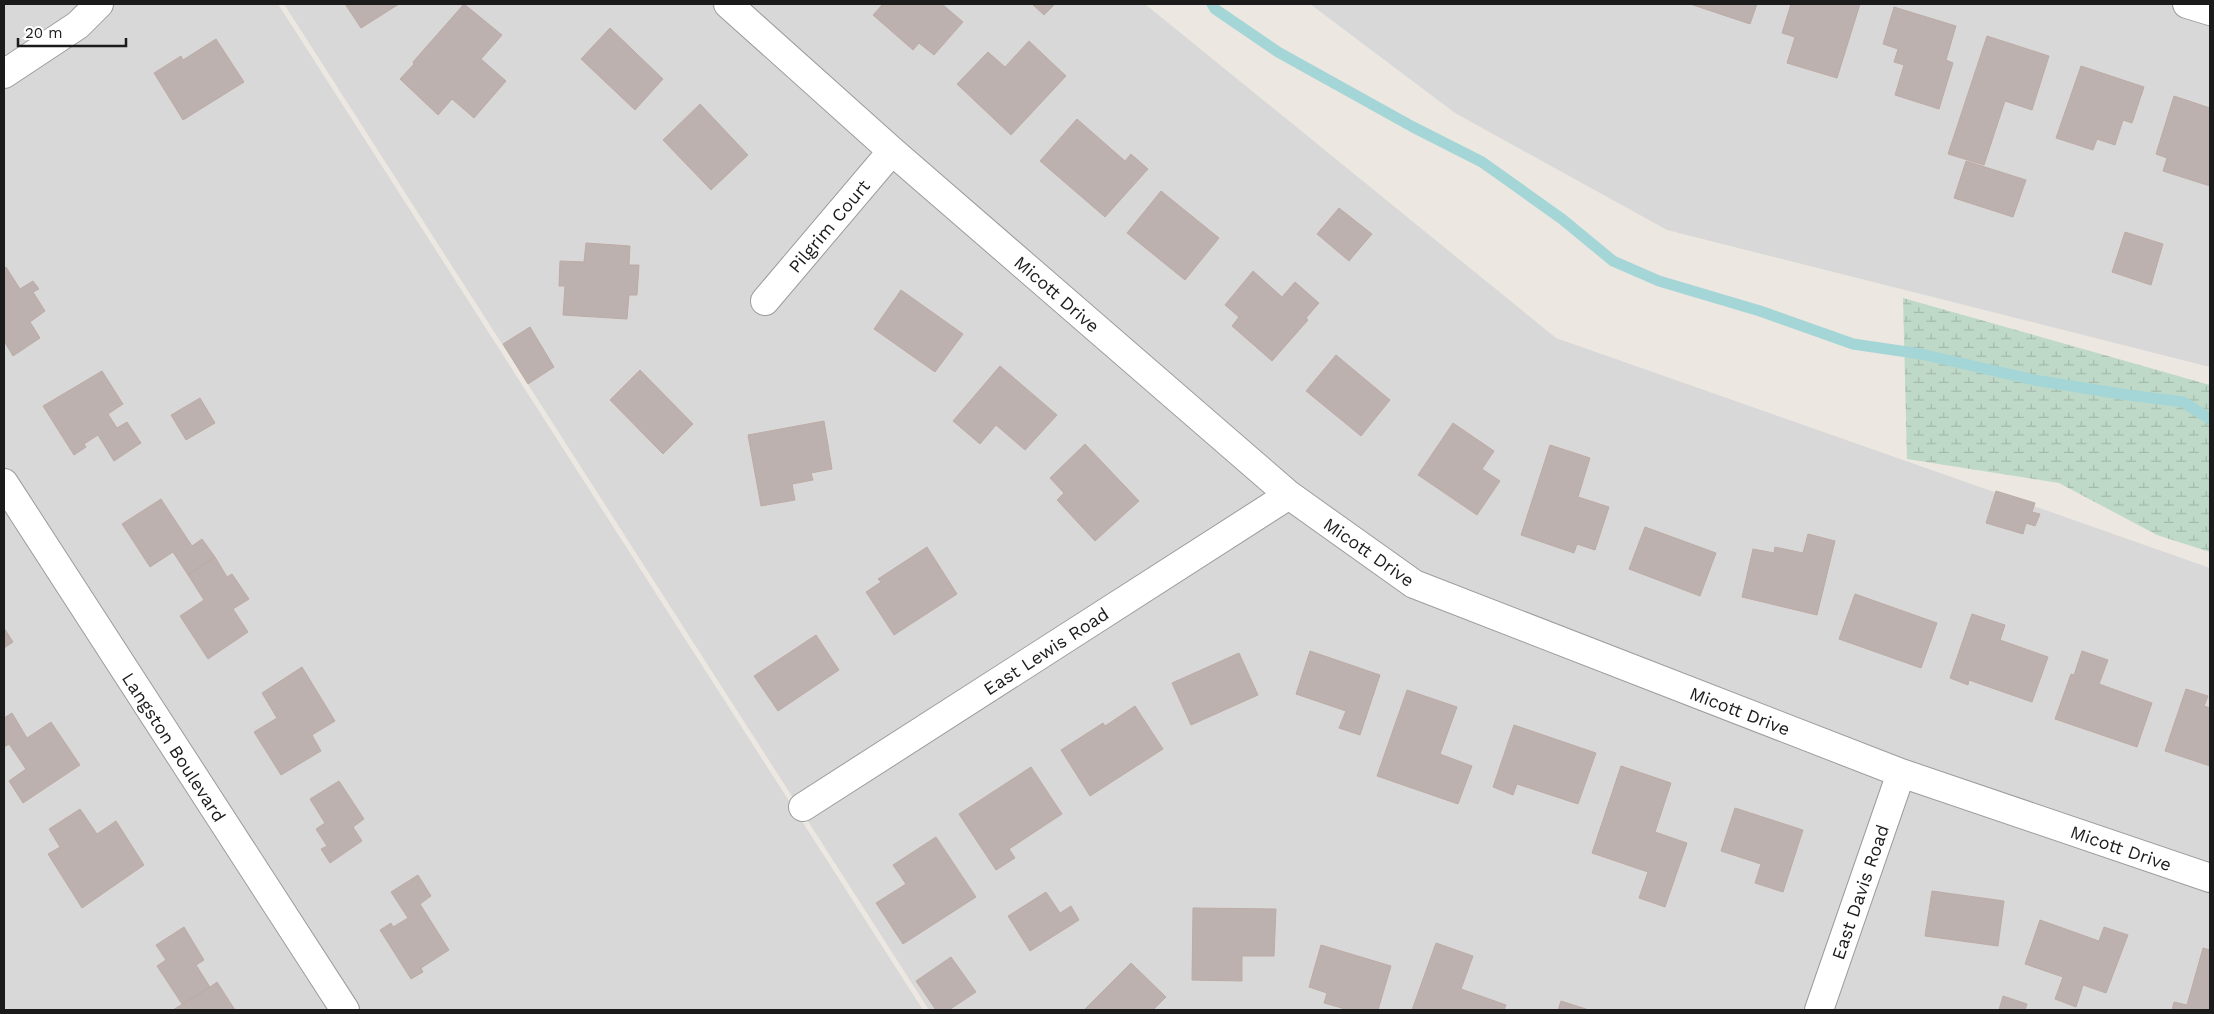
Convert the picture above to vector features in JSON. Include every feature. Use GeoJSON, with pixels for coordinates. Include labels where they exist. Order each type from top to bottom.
{"type":"FeatureCollection","features":[{"type":"Feature","properties":{"kind":"street"},"geometry":{"type":"LineString","coordinates":[[4,74],[78,25],[99,4]]}},
{"type":"Feature","properties":{"kind":"street","name":"Micott Drive"},"geometry":{"type":"LineString","coordinates":[[728,4],[892,151],[1289,495],[1414,584],[1901,773],[2210,878]]}},
{"type":"Feature","properties":{"kind":"street"},"geometry":{"type":"LineString","coordinates":[[2187,4],[2210,11]]}},
{"type":"Feature","properties":{"kind":"street","name":"Pilgrim Court"},"geometry":{"type":"LineString","coordinates":[[765,301],[892,151]]}},
{"type":"Feature","properties":{"kind":"street","name":"Langston Boulevard"},"geometry":{"type":"LineString","coordinates":[[4,483],[344,1010]]}},
{"type":"Feature","properties":{"kind":"street","name":"East Lewis Road"},"geometry":{"type":"LineString","coordinates":[[803,807],[1289,495]]}},
{"type":"Feature","properties":{"kind":"street","name":"East Davis Road"},"geometry":{"type":"LineString","coordinates":[[1819,1010],[1901,773]]}},
{"type":"Feature","properties":{"kind":"shaded area"},"geometry":{"type":"Polygon","coordinates":[[[4,4],[278,4],[923,1010],[4,1010],[4,4]]]}},
{"type":"Feature","properties":{"kind":"shaded area"},"geometry":{"type":"Polygon","coordinates":[[[284,4],[1145,4],[1556,338],[2210,568],[2210,1010],[929,1010],[284,4]]]}},
{"type":"Feature","properties":{"kind":"shaded area"},"geometry":{"type":"Polygon","coordinates":[[[1310,4],[2210,4],[2210,367],[1667,230],[1455,113],[1310,4]]]}},
{"type":"Feature","properties":{"kind":"green space"},"geometry":{"type":"Polygon","coordinates":[[[1903,298],[2210,385],[2210,552],[2157,535],[2059,483],[1907,459],[1903,298]]]}},
{"type":"Feature","properties":{"kind":"building"},"geometry":{"type":"Polygon","coordinates":[[[345,4],[399,4],[361,28],[345,4]]]}},
{"type":"Feature","properties":{"kind":"building"},"geometry":{"type":"Polygon","coordinates":[[[464,4],[502,35],[481,59],[506,81],[474,118],[452,99],[438,115],[400,79],[464,4]]]}},
{"type":"Feature","properties":{"kind":"building"},"geometry":{"type":"Polygon","coordinates":[[[883,4],[942,4],[963,22],[934,55],[919,43],[913,50],[873,15],[883,4]]]}},
{"type":"Feature","properties":{"kind":"building"},"geometry":{"type":"Polygon","coordinates":[[[1032,4],[1055,4],[1044,15],[1032,4]]]}},
{"type":"Feature","properties":{"kind":"building"},"geometry":{"type":"Polygon","coordinates":[[[1690,4],[1757,4],[1750,24],[1690,4]]]}},
{"type":"Feature","properties":{"kind":"building"},"geometry":{"type":"Polygon","coordinates":[[[1791,4],[1860,4],[1837,78],[1787,63],[1795,37],[1782,33],[1791,4]]]}},
{"type":"Feature","properties":{"kind":"building"},"geometry":{"type":"Polygon","coordinates":[[[1894,7],[1956,26],[1946,60],[1953,63],[1939,109],[1895,95],[1904,65],[1894,62],[1898,49],[1883,44],[1894,7]]]}},
{"type":"Feature","properties":{"kind":"building"},"geometry":{"type":"Polygon","coordinates":[[[610,28],[663,79],[635,110],[581,59],[610,28]]]}},
{"type":"Feature","properties":{"kind":"building"},"geometry":{"type":"Polygon","coordinates":[[[1987,36],[2049,56],[2032,110],[2005,101],[1984,165],[1948,154],[1987,36]]]}},
{"type":"Feature","properties":{"kind":"building"},"geometry":{"type":"Polygon","coordinates":[[[216,39],[244,82],[183,120],[154,73],[181,56],[183,60],[216,39]]]}},
{"type":"Feature","properties":{"kind":"building"},"geometry":{"type":"Polygon","coordinates":[[[1029,41],[1066,76],[1011,135],[957,84],[988,52],[1005,67],[1029,41]]]}},
{"type":"Feature","properties":{"kind":"building"},"geometry":{"type":"Polygon","coordinates":[[[2081,66],[2144,87],[2132,123],[2123,120],[2115,145],[2097,139],[2093,150],[2056,138],[2081,66]]]}},
{"type":"Feature","properties":{"kind":"building"},"geometry":{"type":"Polygon","coordinates":[[[2174,96],[2210,108],[2210,186],[2163,171],[2167,158],[2156,154],[2174,96]]]}},
{"type":"Feature","properties":{"kind":"building"},"geometry":{"type":"Polygon","coordinates":[[[700,104],[748,155],[711,190],[663,140],[700,104]]]}},
{"type":"Feature","properties":{"kind":"building"},"geometry":{"type":"Polygon","coordinates":[[[1077,119],[1125,161],[1131,154],[1148,169],[1105,217],[1040,161],[1077,119]]]}},
{"type":"Feature","properties":{"kind":"building"},"geometry":{"type":"Polygon","coordinates":[[[1966,161],[2026,180],[2013,217],[1954,198],[1966,161]]]}},
{"type":"Feature","properties":{"kind":"building"},"geometry":{"type":"Polygon","coordinates":[[[1161,191],[1219,238],[1185,280],[1127,233],[1161,191]]]}},
{"type":"Feature","properties":{"kind":"building"},"geometry":{"type":"Polygon","coordinates":[[[1339,208],[1372,234],[1349,261],[1317,234],[1339,208]]]}},
{"type":"Feature","properties":{"kind":"building"},"geometry":{"type":"Polygon","coordinates":[[[2125,232],[2163,244],[2151,285],[2112,272],[2125,232]]]}},
{"type":"Feature","properties":{"kind":"building"},"geometry":{"type":"Polygon","coordinates":[[[586,243],[630,246],[629,265],[639,265],[637,295],[629,295],[627,319],[563,315],[565,286],[559,286],[560,261],[584,262],[586,243]]]}},
{"type":"Feature","properties":{"kind":"building"},"geometry":{"type":"Polygon","coordinates":[[[6,267],[20,289],[33,281],[39,289],[33,292],[45,311],[30,322],[40,338],[13,356],[4,341],[4,269],[6,267]]]}},
{"type":"Feature","properties":{"kind":"building"},"geometry":{"type":"Polygon","coordinates":[[[1253,271],[1282,297],[1295,282],[1319,303],[1306,318],[1308,320],[1272,361],[1232,326],[1239,317],[1225,305],[1253,271]]]}},
{"type":"Feature","properties":{"kind":"building"},"geometry":{"type":"Polygon","coordinates":[[[901,290],[963,334],[935,372],[874,329],[901,290]]]}},
{"type":"Feature","properties":{"kind":"building"},"geometry":{"type":"Polygon","coordinates":[[[530,327],[554,367],[528,384],[503,344],[530,327]]]}},
{"type":"Feature","properties":{"kind":"building"},"geometry":{"type":"Polygon","coordinates":[[[1336,355],[1390,400],[1361,436],[1306,391],[1336,355]]]}},
{"type":"Feature","properties":{"kind":"building"},"geometry":{"type":"Polygon","coordinates":[[[1000,366],[1057,415],[1025,450],[996,425],[980,444],[953,421],[1000,366]]]}},
{"type":"Feature","properties":{"kind":"building"},"geometry":{"type":"Polygon","coordinates":[[[640,370],[693,424],[663,454],[610,400],[640,370]]]}},
{"type":"Feature","properties":{"kind":"building"},"geometry":{"type":"Polygon","coordinates":[[[102,371],[123,404],[108,414],[117,428],[127,422],[141,443],[114,461],[98,435],[84,444],[86,447],[74,455],[43,406],[102,371]]]}},
{"type":"Feature","properties":{"kind":"building"},"geometry":{"type":"Polygon","coordinates":[[[200,398],[215,423],[186,440],[171,415],[200,398]]]}},
{"type":"Feature","properties":{"kind":"building"},"geometry":{"type":"Polygon","coordinates":[[[824,421],[832,469],[811,473],[813,480],[792,484],[795,500],[761,506],[748,435],[824,421]]]}},
{"type":"Feature","properties":{"kind":"building"},"geometry":{"type":"Polygon","coordinates":[[[1453,423],[1494,451],[1482,469],[1500,481],[1477,515],[1418,475],[1453,423]]]}},
{"type":"Feature","properties":{"kind":"building"},"geometry":{"type":"Polygon","coordinates":[[[1085,444],[1139,501],[1095,541],[1057,500],[1064,493],[1050,478],[1085,444]]]}},
{"type":"Feature","properties":{"kind":"building"},"geometry":{"type":"Polygon","coordinates":[[[1550,445],[1590,458],[1578,497],[1609,507],[1595,550],[1577,544],[1574,553],[1521,535],[1550,445]]]}},
{"type":"Feature","properties":{"kind":"building"},"geometry":{"type":"Polygon","coordinates":[[[1996,491],[2035,503],[2032,512],[2040,514],[2035,526],[2026,523],[2023,534],[1986,523],[1996,491]]]}},
{"type":"Feature","properties":{"kind":"building"},"geometry":{"type":"Polygon","coordinates":[[[161,499],[192,546],[202,539],[215,557],[188,575],[173,552],[150,567],[122,524],[161,499]]]}},
{"type":"Feature","properties":{"kind":"building"},"geometry":{"type":"Polygon","coordinates":[[[1645,527],[1716,553],[1700,596],[1629,569],[1645,527]]]}},
{"type":"Feature","properties":{"kind":"building"},"geometry":{"type":"Polygon","coordinates":[[[1808,534],[1835,541],[1817,615],[1742,597],[1753,549],[1774,553],[1775,547],[1803,553],[1808,534]]]}},
{"type":"Feature","properties":{"kind":"building"},"geometry":{"type":"Polygon","coordinates":[[[927,547],[957,594],[894,635],[866,592],[881,582],[878,579],[927,547]]]}},
{"type":"Feature","properties":{"kind":"building"},"geometry":{"type":"Polygon","coordinates":[[[215,557],[227,577],[232,574],[249,599],[233,609],[248,632],[208,659],[180,616],[204,600],[188,575],[215,557]]]}},
{"type":"Feature","properties":{"kind":"building"},"geometry":{"type":"Polygon","coordinates":[[[1855,594],[1937,623],[1921,668],[1839,639],[1855,594]]]}},
{"type":"Feature","properties":{"kind":"building"},"geometry":{"type":"Polygon","coordinates":[[[1972,614],[2005,625],[2000,640],[2048,657],[2032,702],[1969,680],[1968,685],[1950,678],[1972,614]]]}},
{"type":"Feature","properties":{"kind":"building"},"geometry":{"type":"Polygon","coordinates":[[[4,628],[13,642],[4,648],[4,628]]]}},
{"type":"Feature","properties":{"kind":"building"},"geometry":{"type":"Polygon","coordinates":[[[816,635],[839,670],[778,711],[754,676],[816,635]]]}},
{"type":"Feature","properties":{"kind":"building"},"geometry":{"type":"Polygon","coordinates":[[[1310,651],[1380,675],[1360,735],[1339,728],[1346,711],[1296,694],[1310,651]]]}},
{"type":"Feature","properties":{"kind":"building"},"geometry":{"type":"Polygon","coordinates":[[[2082,651],[2108,660],[2099,684],[2152,703],[2137,747],[2055,719],[2071,674],[2074,675],[2082,651]]]}},
{"type":"Feature","properties":{"kind":"building"},"geometry":{"type":"Polygon","coordinates":[[[1239,653],[1258,695],[1191,725],[1172,683],[1239,653]]]}},
{"type":"Feature","properties":{"kind":"building"},"geometry":{"type":"Polygon","coordinates":[[[302,667],[335,721],[312,735],[321,751],[281,775],[254,732],[277,718],[262,693],[302,667]]]}},
{"type":"Feature","properties":{"kind":"building"},"geometry":{"type":"Polygon","coordinates":[[[2186,689],[2208,696],[2204,706],[2210,708],[2210,766],[2165,751],[2186,689]]]}},
{"type":"Feature","properties":{"kind":"building"},"geometry":{"type":"Polygon","coordinates":[[[1407,690],[1457,707],[1440,754],[1472,766],[1458,804],[1377,776],[1407,690]]]}},
{"type":"Feature","properties":{"kind":"building"},"geometry":{"type":"Polygon","coordinates":[[[1135,706],[1163,749],[1090,796],[1061,750],[1103,723],[1105,726],[1135,706]]]}},
{"type":"Feature","properties":{"kind":"building"},"geometry":{"type":"Polygon","coordinates":[[[12,713],[27,738],[51,722],[80,765],[23,803],[9,781],[26,769],[9,744],[4,747],[4,718],[12,713]]]}},
{"type":"Feature","properties":{"kind":"building"},"geometry":{"type":"Polygon","coordinates":[[[1514,725],[1596,753],[1578,804],[1517,784],[1513,795],[1493,787],[1514,725]]]}},
{"type":"Feature","properties":{"kind":"building"},"geometry":{"type":"Polygon","coordinates":[[[1621,766],[1671,783],[1655,832],[1687,843],[1665,907],[1639,898],[1648,872],[1592,853],[1621,766]]]}},
{"type":"Feature","properties":{"kind":"building"},"geometry":{"type":"Polygon","coordinates":[[[1031,767],[1062,814],[1009,849],[1015,858],[996,870],[959,814],[1031,767]]]}},
{"type":"Feature","properties":{"kind":"building"},"geometry":{"type":"Polygon","coordinates":[[[339,781],[364,819],[353,827],[362,841],[330,863],[321,849],[327,846],[316,829],[325,823],[310,799],[339,781]]]}},
{"type":"Feature","properties":{"kind":"building"},"geometry":{"type":"Polygon","coordinates":[[[1735,808],[1803,830],[1783,892],[1755,883],[1761,864],[1721,851],[1735,808]]]}},
{"type":"Feature","properties":{"kind":"building"},"geometry":{"type":"Polygon","coordinates":[[[80,809],[97,834],[116,821],[144,865],[82,908],[48,854],[60,847],[49,829],[80,809]]]}},
{"type":"Feature","properties":{"kind":"building"},"geometry":{"type":"Polygon","coordinates":[[[936,837],[976,897],[903,944],[876,903],[906,884],[893,865],[936,837]]]}},
{"type":"Feature","properties":{"kind":"building"},"geometry":{"type":"Polygon","coordinates":[[[418,875],[431,896],[420,904],[449,950],[421,968],[423,972],[411,979],[380,930],[391,923],[393,927],[408,918],[391,892],[418,875]]]}},
{"type":"Feature","properties":{"kind":"building"},"geometry":{"type":"Polygon","coordinates":[[[1932,891],[2004,901],[1998,946],[1925,936],[1932,891]]]}},
{"type":"Feature","properties":{"kind":"building"},"geometry":{"type":"Polygon","coordinates":[[[1046,892],[1060,913],[1071,906],[1079,920],[1030,951],[1008,916],[1046,892]]]}},
{"type":"Feature","properties":{"kind":"building"},"geometry":{"type":"Polygon","coordinates":[[[1193,908],[1276,909],[1274,956],[1242,956],[1242,981],[1192,980],[1193,908]]]}},
{"type":"Feature","properties":{"kind":"building"},"geometry":{"type":"Polygon","coordinates":[[[2040,920],[2099,941],[2104,927],[2128,935],[2106,993],[2083,985],[2076,1007],[2055,999],[2063,977],[2025,964],[2040,920]]]}},
{"type":"Feature","properties":{"kind":"building"},"geometry":{"type":"Polygon","coordinates":[[[184,927],[204,960],[196,965],[210,987],[182,1004],[157,966],[166,960],[156,945],[184,927]]]}},
{"type":"Feature","properties":{"kind":"building"},"geometry":{"type":"Polygon","coordinates":[[[1436,943],[1473,956],[1461,989],[1506,1005],[1504,1010],[1412,1010],[1436,943]]]}},
{"type":"Feature","properties":{"kind":"building"},"geometry":{"type":"Polygon","coordinates":[[[1321,945],[1391,966],[1378,1010],[1349,1010],[1324,1003],[1327,993],[1309,987],[1321,945]]]}},
{"type":"Feature","properties":{"kind":"building"},"geometry":{"type":"Polygon","coordinates":[[[2203,948],[2210,950],[2210,1010],[2172,1010],[2174,1002],[2187,1005],[2203,948]]]}},
{"type":"Feature","properties":{"kind":"building"},"geometry":{"type":"Polygon","coordinates":[[[951,957],[976,992],[949,1010],[936,1010],[916,981],[951,957]]]}},
{"type":"Feature","properties":{"kind":"building"},"geometry":{"type":"Polygon","coordinates":[[[1131,963],[1166,997],[1153,1010],[1084,1010],[1131,963]]]}},
{"type":"Feature","properties":{"kind":"building"},"geometry":{"type":"Polygon","coordinates":[[[217,982],[235,1010],[173,1010],[210,987],[217,982]]]}},
{"type":"Feature","properties":{"kind":"building"},"geometry":{"type":"Polygon","coordinates":[[[2003,996],[2027,1004],[2025,1010],[1999,1010],[2003,996]]]}},
{"type":"Feature","properties":{"kind":"building"},"geometry":{"type":"Polygon","coordinates":[[[1561,1001],[1589,1010],[1558,1010],[1561,1001]]]}},
{"type":"Feature","properties":{"kind":"waterway"},"geometry":{"type":"LineString","coordinates":[[1212,4],[1215,9],[1278,52],[1413,127],[1482,162],[1562,219],[1613,261],[1659,281],[1760,311],[1853,344],[1921,354],[2034,380],[2183,402],[2210,419]]}}]}
